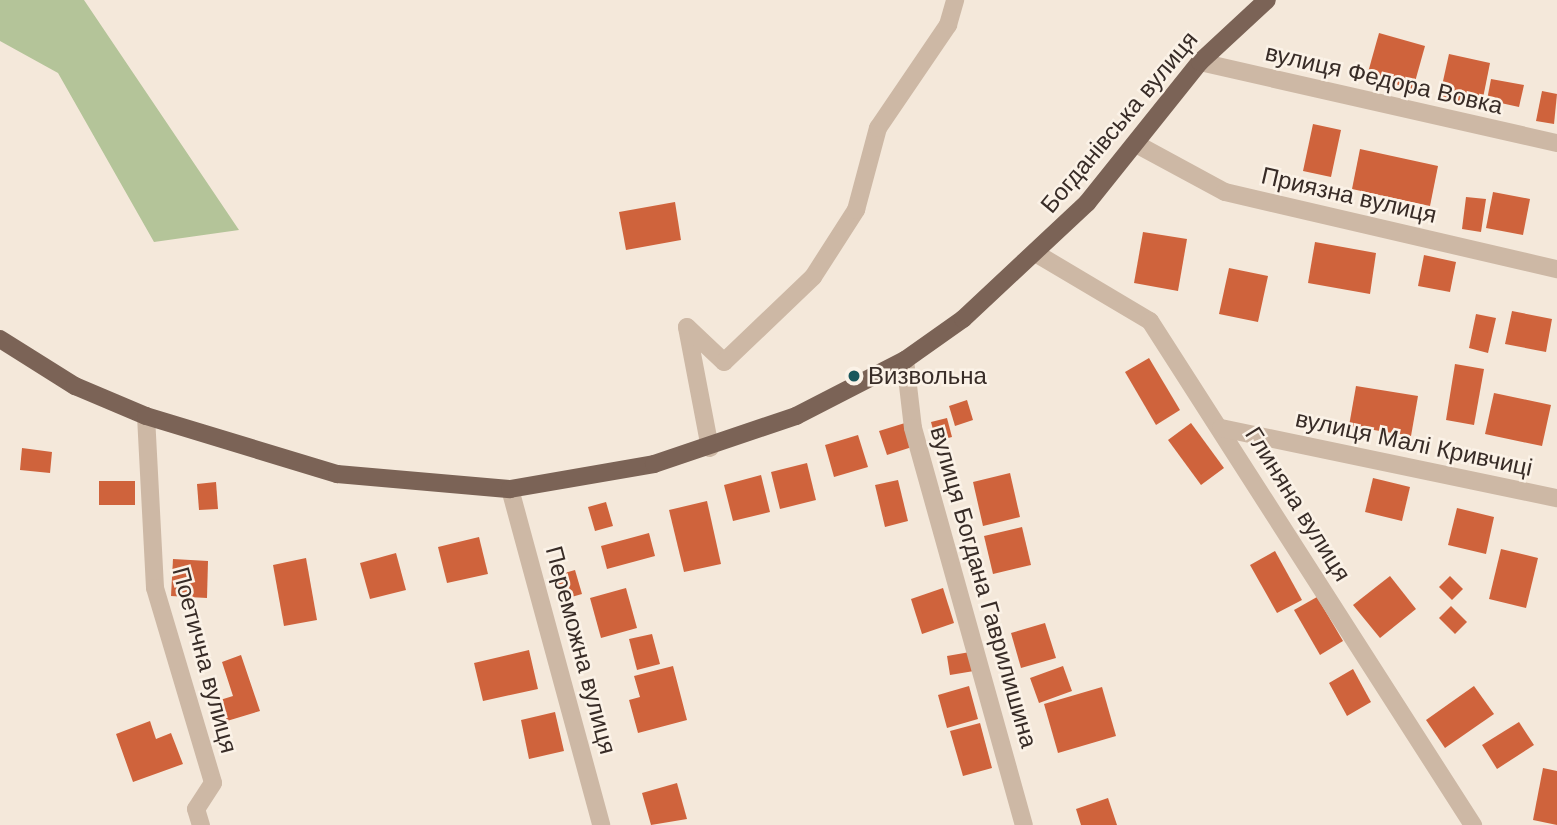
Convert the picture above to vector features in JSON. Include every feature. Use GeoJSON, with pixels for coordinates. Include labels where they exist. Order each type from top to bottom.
{"type":"FeatureCollection","features":[{"type":"Feature","properties":{"kind":"main road","name":"Богданівська вулиця"},"geometry":{"type":"LineString","coordinates":[[0,339],[75,386],[146,416],[337,474],[510,489],[611,474],[710,448],[796,416],[905,360],[1037,254],[1139,145],[1200,62],[1267,0]]}},
{"type":"Feature","properties":{"kind":"street"},"geometry":{"type":"LineString","coordinates":[[710,448],[687,327],[724,362],[813,277],[856,209],[878,128],[948,25],[955,0]]}},
{"type":"Feature","properties":{"kind":"street","name":"вулиця Федора Вовка"},"geometry":{"type":"LineString","coordinates":[[1200,62],[1557,143]]}},
{"type":"Feature","properties":{"kind":"street","name":"Приязна вулиця"},"geometry":{"type":"LineString","coordinates":[[1139,145],[1225,192],[1557,269]]}},
{"type":"Feature","properties":{"kind":"street","name":"Глиняна вулиця"},"geometry":{"type":"LineString","coordinates":[[1037,254],[1150,321],[1474,825]]}},
{"type":"Feature","properties":{"kind":"street","name":"вулиця Богдана Гаврилишина"},"geometry":{"type":"LineString","coordinates":[[905,360],[913,428],[1024,825]]}},
{"type":"Feature","properties":{"kind":"street","name":"Поетична вулиця"},"geometry":{"type":"LineString","coordinates":[[146,416],[155,587],[213,783],[196,809],[201,825]]}},
{"type":"Feature","properties":{"kind":"street","name":"вулиця Малі Кривчиці"},"geometry":{"type":"LineString","coordinates":[[1221,428],[1557,498]]}},
{"type":"Feature","properties":{"kind":"street","name":"Переможна вулиця"},"geometry":{"type":"LineString","coordinates":[[510,489],[601,825]]}},
{"type":"Feature","properties":{"kind":"green space"},"geometry":{"type":"Polygon","coordinates":[[[0,0],[84,0],[239,230],[154,242],[58,73],[0,41],[0,0]]]}},
{"type":"Feature","properties":{"kind":"building"},"geometry":{"type":"Polygon","coordinates":[[[1379,33],[1425,46],[1413,89],[1367,76],[1379,33]]]}},
{"type":"Feature","properties":{"kind":"building"},"geometry":{"type":"Polygon","coordinates":[[[1449,54],[1490,63],[1481,108],[1439,99],[1449,54]]]}},
{"type":"Feature","properties":{"kind":"building"},"geometry":{"type":"Polygon","coordinates":[[[1491,79],[1524,85],[1519,107],[1487,100],[1491,79]]]}},
{"type":"Feature","properties":{"kind":"building"},"geometry":{"type":"Polygon","coordinates":[[[1542,91],[1557,94],[1554,124],[1536,121],[1542,91]]]}},
{"type":"Feature","properties":{"kind":"building"},"geometry":{"type":"Polygon","coordinates":[[[1313,124],[1341,130],[1331,177],[1303,171],[1313,124]]]}},
{"type":"Feature","properties":{"kind":"building"},"geometry":{"type":"Polygon","coordinates":[[[1360,149],[1438,166],[1430,206],[1352,189],[1360,149]]]}},
{"type":"Feature","properties":{"kind":"building"},"geometry":{"type":"Polygon","coordinates":[[[1493,192],[1530,199],[1523,235],[1486,228],[1493,192]]]}},
{"type":"Feature","properties":{"kind":"building"},"geometry":{"type":"Polygon","coordinates":[[[1466,197],[1486,199],[1481,232],[1462,229],[1466,197]]]}},
{"type":"Feature","properties":{"kind":"building"},"geometry":{"type":"Polygon","coordinates":[[[675,202],[681,240],[626,250],[619,212],[675,202]]]}},
{"type":"Feature","properties":{"kind":"building"},"geometry":{"type":"Polygon","coordinates":[[[1143,232],[1187,239],[1178,291],[1134,283],[1143,232]]]}},
{"type":"Feature","properties":{"kind":"building"},"geometry":{"type":"Polygon","coordinates":[[[1315,242],[1376,253],[1370,294],[1308,283],[1315,242]]]}},
{"type":"Feature","properties":{"kind":"building"},"geometry":{"type":"Polygon","coordinates":[[[1424,255],[1456,262],[1450,292],[1418,286],[1424,255]]]}},
{"type":"Feature","properties":{"kind":"building"},"geometry":{"type":"Polygon","coordinates":[[[1229,268],[1268,276],[1258,322],[1219,314],[1229,268]]]}},
{"type":"Feature","properties":{"kind":"building"},"geometry":{"type":"Polygon","coordinates":[[[1512,311],[1552,319],[1546,352],[1505,344],[1512,311]]]}},
{"type":"Feature","properties":{"kind":"building"},"geometry":{"type":"Polygon","coordinates":[[[1476,314],[1496,318],[1488,353],[1469,348],[1476,314]]]}},
{"type":"Feature","properties":{"kind":"building"},"geometry":{"type":"Polygon","coordinates":[[[1149,358],[1180,410],[1156,425],[1125,372],[1149,358]]]}},
{"type":"Feature","properties":{"kind":"building"},"geometry":{"type":"Polygon","coordinates":[[[1455,364],[1484,369],[1474,425],[1446,420],[1455,364]]]}},
{"type":"Feature","properties":{"kind":"building"},"geometry":{"type":"Polygon","coordinates":[[[1356,386],[1418,396],[1411,436],[1349,426],[1356,386]]]}},
{"type":"Feature","properties":{"kind":"building"},"geometry":{"type":"Polygon","coordinates":[[[1494,393],[1551,405],[1542,446],[1485,434],[1494,393]]]}},
{"type":"Feature","properties":{"kind":"building"},"geometry":{"type":"Polygon","coordinates":[[[967,400],[973,420],[955,426],[949,406],[967,400]]]}},
{"type":"Feature","properties":{"kind":"building"},"geometry":{"type":"Polygon","coordinates":[[[947,418],[952,437],[936,441],[931,422],[947,418]]]}},
{"type":"Feature","properties":{"kind":"building"},"geometry":{"type":"Polygon","coordinates":[[[905,423],[912,447],[887,455],[879,431],[905,423]]]}},
{"type":"Feature","properties":{"kind":"building"},"geometry":{"type":"Polygon","coordinates":[[[1191,423],[1224,468],[1201,485],[1168,440],[1191,423]]]}},
{"type":"Feature","properties":{"kind":"building"},"geometry":{"type":"Polygon","coordinates":[[[858,435],[868,467],[834,477],[825,445],[858,435]]]}},
{"type":"Feature","properties":{"kind":"building"},"geometry":{"type":"Polygon","coordinates":[[[22,448],[52,452],[50,473],[20,470],[22,448]]]}},
{"type":"Feature","properties":{"kind":"building"},"geometry":{"type":"Polygon","coordinates":[[[807,463],[816,500],[780,509],[771,472],[807,463]]]}},
{"type":"Feature","properties":{"kind":"building"},"geometry":{"type":"Polygon","coordinates":[[[1010,473],[1020,517],[983,526],[973,482],[1010,473]]]}},
{"type":"Feature","properties":{"kind":"building"},"geometry":{"type":"Polygon","coordinates":[[[761,475],[770,512],[733,521],[724,485],[761,475]]]}},
{"type":"Feature","properties":{"kind":"building"},"geometry":{"type":"Polygon","coordinates":[[[1373,478],[1410,487],[1402,521],[1365,512],[1373,478]]]}},
{"type":"Feature","properties":{"kind":"building"},"geometry":{"type":"Polygon","coordinates":[[[898,480],[908,521],[885,527],[875,485],[898,480]]]}},
{"type":"Feature","properties":{"kind":"building"},"geometry":{"type":"Polygon","coordinates":[[[99,481],[135,481],[135,505],[99,505],[99,481]]]}},
{"type":"Feature","properties":{"kind":"building"},"geometry":{"type":"Polygon","coordinates":[[[216,482],[218,509],[199,510],[197,484],[216,482]]]}},
{"type":"Feature","properties":{"kind":"building"},"geometry":{"type":"Polygon","coordinates":[[[707,501],[721,564],[684,572],[669,510],[707,501]]]}},
{"type":"Feature","properties":{"kind":"building"},"geometry":{"type":"Polygon","coordinates":[[[606,502],[613,526],[595,531],[588,507],[606,502]]]}},
{"type":"Feature","properties":{"kind":"building"},"geometry":{"type":"Polygon","coordinates":[[[1457,508],[1494,517],[1486,554],[1448,545],[1457,508]]]}},
{"type":"Feature","properties":{"kind":"building"},"geometry":{"type":"Polygon","coordinates":[[[1022,527],[1031,565],[993,574],[984,536],[1022,527]]]}},
{"type":"Feature","properties":{"kind":"building"},"geometry":{"type":"Polygon","coordinates":[[[649,533],[655,556],[607,569],[601,546],[649,533]]]}},
{"type":"Feature","properties":{"kind":"building"},"geometry":{"type":"Polygon","coordinates":[[[479,537],[488,574],[447,583],[438,547],[479,537]]]}},
{"type":"Feature","properties":{"kind":"building"},"geometry":{"type":"Polygon","coordinates":[[[1501,549],[1538,558],[1526,608],[1489,599],[1501,549]]]}},
{"type":"Feature","properties":{"kind":"building"},"geometry":{"type":"Polygon","coordinates":[[[1275,551],[1302,600],[1277,613],[1250,565],[1275,551]]]}},
{"type":"Feature","properties":{"kind":"building"},"geometry":{"type":"Polygon","coordinates":[[[396,553],[406,590],[370,599],[360,563],[396,553]]]}},
{"type":"Feature","properties":{"kind":"building"},"geometry":{"type":"Polygon","coordinates":[[[306,558],[317,620],[284,626],[273,565],[306,558]]]}},
{"type":"Feature","properties":{"kind":"building"},"geometry":{"type":"Polygon","coordinates":[[[173,559],[208,561],[207,598],[171,596],[173,559]]]}},
{"type":"Feature","properties":{"kind":"building"},"geometry":{"type":"Polygon","coordinates":[[[575,570],[582,594],[561,600],[554,576],[575,570]]]}},
{"type":"Feature","properties":{"kind":"building"},"geometry":{"type":"Polygon","coordinates":[[[1390,576],[1416,609],[1380,638],[1353,605],[1390,576]]]}},
{"type":"Feature","properties":{"kind":"building"},"geometry":{"type":"Polygon","coordinates":[[[1450,576],[1463,589],[1452,600],[1439,587],[1450,576]]]}},
{"type":"Feature","properties":{"kind":"building"},"geometry":{"type":"Polygon","coordinates":[[[626,588],[637,628],[601,638],[590,598],[626,588]]]}},
{"type":"Feature","properties":{"kind":"building"},"geometry":{"type":"Polygon","coordinates":[[[943,588],[954,623],[922,634],[911,599],[943,588]]]}},
{"type":"Feature","properties":{"kind":"building"},"geometry":{"type":"Polygon","coordinates":[[[1317,597],[1343,641],[1320,655],[1294,610],[1317,597]]]}},
{"type":"Feature","properties":{"kind":"building"},"geometry":{"type":"Polygon","coordinates":[[[1451,606],[1467,622],[1455,634],[1439,618],[1451,606]]]}},
{"type":"Feature","properties":{"kind":"building"},"geometry":{"type":"Polygon","coordinates":[[[1045,623],[1056,658],[1021,668],[1011,633],[1045,623]]]}},
{"type":"Feature","properties":{"kind":"building"},"geometry":{"type":"Polygon","coordinates":[[[652,634],[660,664],[637,670],[629,639],[652,634]]]}},
{"type":"Feature","properties":{"kind":"building"},"geometry":{"type":"Polygon","coordinates":[[[529,650],[538,689],[483,701],[474,663],[529,650]]]}},
{"type":"Feature","properties":{"kind":"building"},"geometry":{"type":"Polygon","coordinates":[[[970,652],[974,671],[950,675],[947,656],[970,652]]]}},
{"type":"Feature","properties":{"kind":"building"},"geometry":{"type":"Polygon","coordinates":[[[241,655],[260,711],[227,721],[220,700],[233,696],[222,662],[241,655]]]}},
{"type":"Feature","properties":{"kind":"building"},"geometry":{"type":"Polygon","coordinates":[[[673,666],[687,720],[638,733],[629,700],[640,697],[634,676],[673,666]]]}},
{"type":"Feature","properties":{"kind":"building"},"geometry":{"type":"Polygon","coordinates":[[[1063,666],[1072,691],[1039,703],[1030,678],[1063,666]]]}},
{"type":"Feature","properties":{"kind":"building"},"geometry":{"type":"Polygon","coordinates":[[[1353,669],[1371,702],[1347,716],[1329,683],[1353,669]]]}},
{"type":"Feature","properties":{"kind":"building"},"geometry":{"type":"Polygon","coordinates":[[[969,686],[978,719],[947,728],[938,695],[969,686]]]}},
{"type":"Feature","properties":{"kind":"building"},"geometry":{"type":"Polygon","coordinates":[[[1474,686],[1494,714],[1445,748],[1426,720],[1474,686]]]}},
{"type":"Feature","properties":{"kind":"building"},"geometry":{"type":"Polygon","coordinates":[[[1102,687],[1116,736],[1058,753],[1044,704],[1102,687]]]}},
{"type":"Feature","properties":{"kind":"building"},"geometry":{"type":"Polygon","coordinates":[[[555,712],[564,751],[529,759],[521,720],[555,712]]]}},
{"type":"Feature","properties":{"kind":"building"},"geometry":{"type":"Polygon","coordinates":[[[150,721],[156,739],[171,733],[183,764],[133,782],[116,734],[150,721]]]}},
{"type":"Feature","properties":{"kind":"building"},"geometry":{"type":"Polygon","coordinates":[[[1519,722],[1534,745],[1497,769],[1482,745],[1519,722]]]}},
{"type":"Feature","properties":{"kind":"building"},"geometry":{"type":"Polygon","coordinates":[[[980,723],[992,768],[963,776],[950,731],[980,723]]]}},
{"type":"Feature","properties":{"kind":"building"},"geometry":{"type":"Polygon","coordinates":[[[1543,768],[1557,771],[1557,825],[1533,820],[1543,768]]]}},
{"type":"Feature","properties":{"kind":"building"},"geometry":{"type":"Polygon","coordinates":[[[677,783],[687,819],[651,825],[642,793],[677,783]]]}},
{"type":"Feature","properties":{"kind":"building"},"geometry":{"type":"Polygon","coordinates":[[[1108,798],[1117,825],[1081,825],[1076,809],[1108,798]]]}},
{"type":"Feature","properties":{"kind":"place","name":"Визвольна"},"geometry":{"type":"Point","coordinates":[854,376]}}]}
